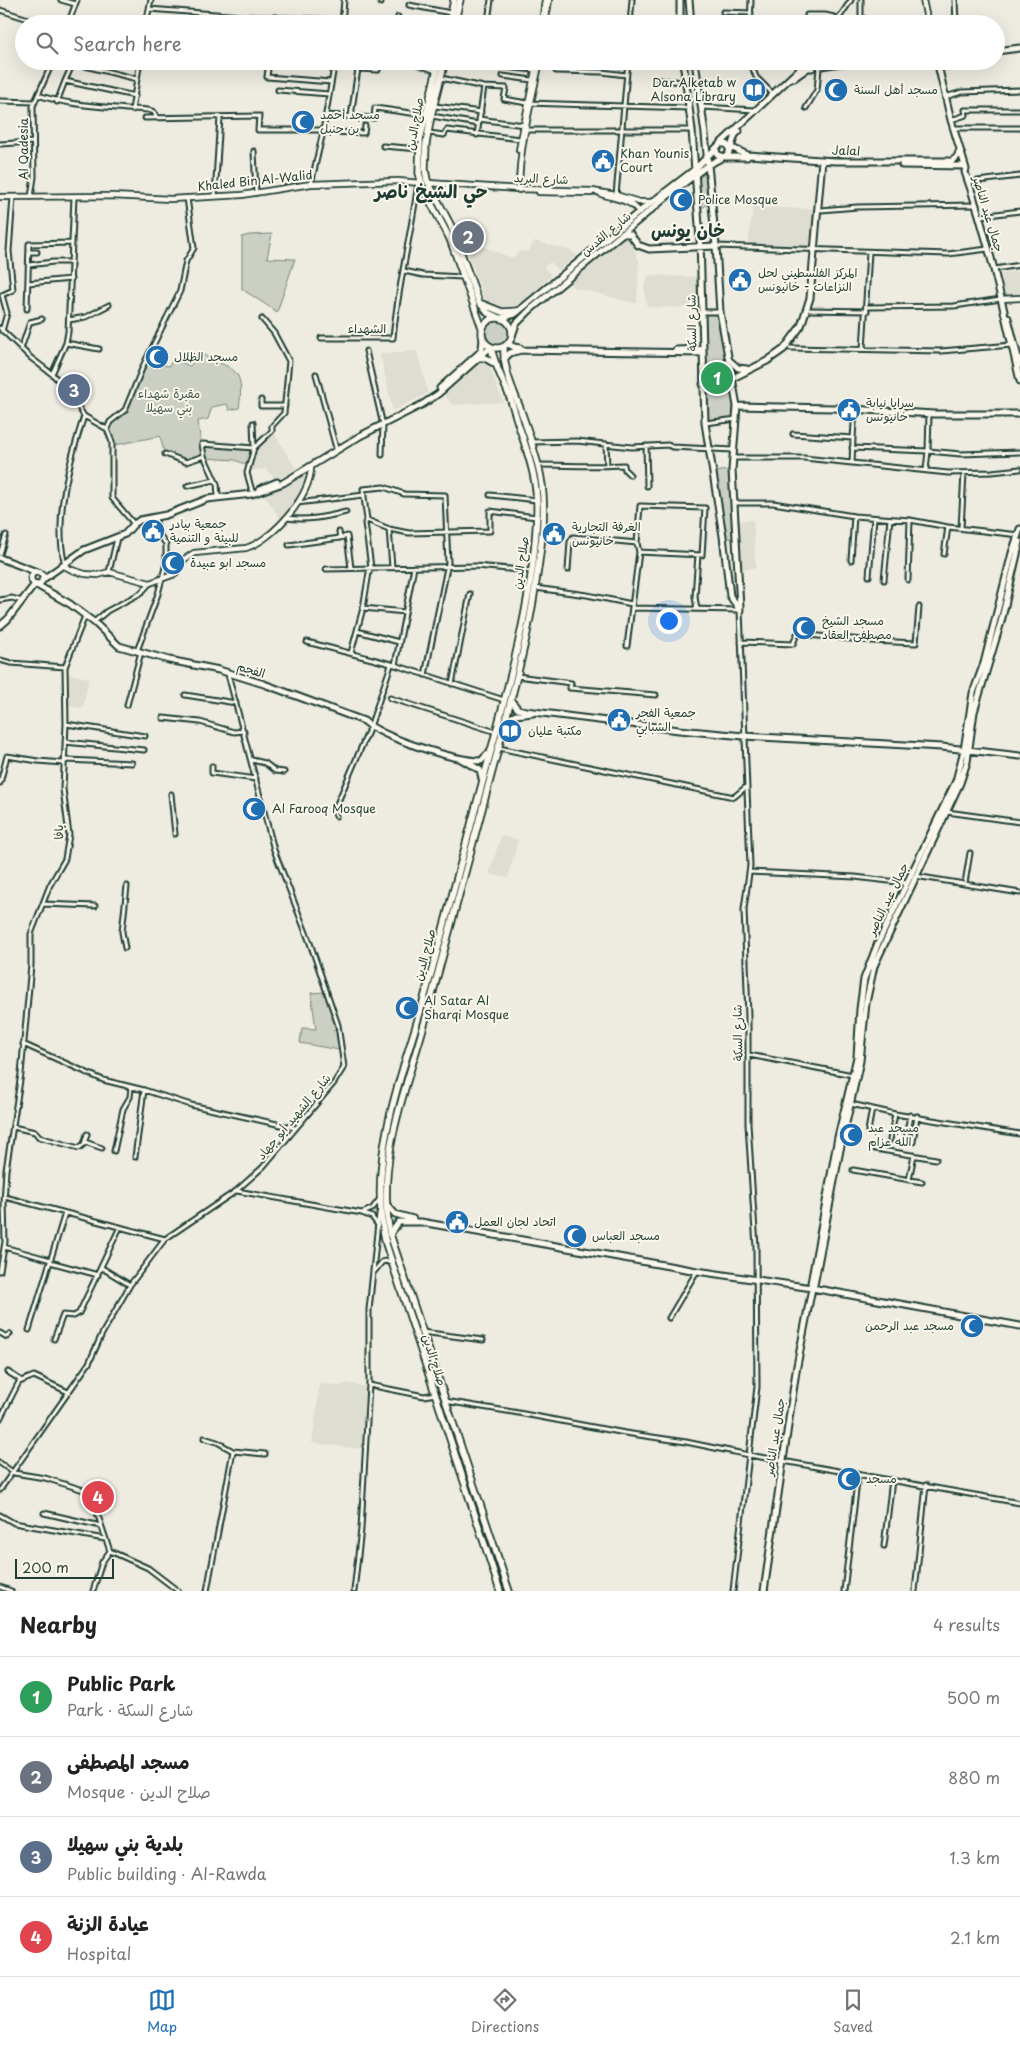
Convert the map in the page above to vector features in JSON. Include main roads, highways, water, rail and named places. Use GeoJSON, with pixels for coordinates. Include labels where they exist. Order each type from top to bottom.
{"type":"FeatureCollection","features":[{"type":"Feature","properties":{"kind":"highway"},"geometry":{"type":"LineString","coordinates":[[451,15],[454,0]]}},
{"type":"Feature","properties":{"kind":"highway"},"geometry":{"type":"LineString","coordinates":[[456,15],[460,0]]}},
{"type":"Feature","properties":{"kind":"highway","name":"صلاح الدين"},"geometry":{"type":"LineString","coordinates":[[440,70],[419,149],[420,183],[447,233],[480,304]]}},
{"type":"Feature","properties":{"kind":"highway","name":"صلاح الدين"},"geometry":{"type":"LineString","coordinates":[[439,73],[433,105],[428,115],[425,169],[428,183],[451,226],[463,268],[463,277],[482,328]]}},
{"type":"Feature","properties":{"kind":"highway"},"geometry":{"type":"LineString","coordinates":[[480,304],[502,312],[518,311]]}},
{"type":"Feature","properties":{"kind":"highway"},"geometry":{"type":"LineString","coordinates":[[480,304],[488,313],[501,318],[511,325],[512,336],[506,345],[491,347],[483,339],[482,328],[488,320],[501,318]]}},
{"type":"Feature","properties":{"kind":"highway","name":"صلاح الدين"},"geometry":{"type":"LineString","coordinates":[[506,345],[504,360],[538,465],[543,491],[544,513],[535,588],[530,622],[517,676],[496,732],[482,782],[425,1022],[395,1122],[390,1156],[387,1205],[390,1234],[509,1591]]}},
{"type":"Feature","properties":{"kind":"highway","name":"صلاح الدين"},"geometry":{"type":"LineString","coordinates":[[491,347],[511,400],[536,482],[537,516],[531,571],[506,720],[456,896],[394,1096],[389,1119],[380,1211],[383,1234],[392,1264],[500,1591]]}},
{"type":"Feature","properties":{"kind":"highway"},"geometry":{"type":"LineString","coordinates":[[523,620],[528,619],[530,622]]}},
{"type":"Feature","properties":{"kind":"highway"},"geometry":{"type":"LineString","coordinates":[[518,642],[525,643]]}},
{"type":"Feature","properties":{"kind":"highway"},"geometry":{"type":"LineString","coordinates":[[394,1096],[396,1101],[401,1100]]}},
{"type":"Feature","properties":{"kind":"highway"},"geometry":{"type":"LineString","coordinates":[[389,1119],[393,1118],[395,1122]]}},
{"type":"Feature","properties":{"kind":"highway"},"geometry":{"type":"LineString","coordinates":[[470,1498],[474,1494],[478,1497]]}},
{"type":"Feature","properties":{"kind":"main road"},"geometry":{"type":"LineString","coordinates":[[680,0],[680,15]]}},
{"type":"Feature","properties":{"kind":"main road"},"geometry":{"type":"LineString","coordinates":[[689,0],[690,15]]}},
{"type":"Feature","properties":{"kind":"main road"},"geometry":{"type":"LineString","coordinates":[[1005,50],[1020,48]]}},
{"type":"Feature","properties":{"kind":"main road","name":"شارع السكة"},"geometry":{"type":"LineString","coordinates":[[684,70],[692,130],[700,240],[705,423],[723,536],[730,596],[740,610],[732,458],[737,406],[720,312],[716,243],[696,70]]}},
{"type":"Feature","properties":{"kind":"main road","name":"شارع القدس"},"geometry":{"type":"LineString","coordinates":[[512,336],[516,324],[522,316],[695,173],[717,147],[799,70]]}},
{"type":"Feature","properties":{"kind":"main road"},"geometry":{"type":"LineString","coordinates":[[717,147],[717,154],[724,157],[736,133],[791,80],[805,70]]}},
{"type":"Feature","properties":{"kind":"main road","name":"جمال عبد الناصر"},"geometry":{"type":"LineString","coordinates":[[939,70],[953,128],[996,269]]}},
{"type":"Feature","properties":{"kind":"main road","name":"Jalal"},"geometry":{"type":"LineString","coordinates":[[717,147],[730,148],[748,155],[966,168]]}},
{"type":"Feature","properties":{"kind":"main road","name":"Jalal"},"geometry":{"type":"LineString","coordinates":[[724,157],[824,161],[952,162],[960,150]]}},
{"type":"Feature","properties":{"kind":"main road","name":"شارع القدس"},"geometry":{"type":"LineString","coordinates":[[501,318],[510,316],[518,311],[651,202],[695,173],[724,157]]}},
{"type":"Feature","properties":{"kind":"main road"},"geometry":{"type":"LineString","coordinates":[[703,384],[724,382],[767,361],[784,349],[801,326],[809,304],[821,210],[824,161]]}},
{"type":"Feature","properties":{"kind":"main road"},"geometry":{"type":"LineString","coordinates":[[734,388],[739,378],[773,362],[790,348],[802,329],[810,310],[824,161]]}},
{"type":"Feature","properties":{"kind":"main road","name":"جمال عبد الناصر"},"geometry":{"type":"LineString","coordinates":[[970,182],[996,269],[1020,379]]}},
{"type":"Feature","properties":{"kind":"main road"},"geometry":{"type":"LineString","coordinates":[[620,234],[630,234],[638,245],[649,248],[700,247],[716,243]]}},
{"type":"Feature","properties":{"kind":"main road"},"geometry":{"type":"LineString","coordinates":[[700,240],[708,244],[716,243]]}},
{"type":"Feature","properties":{"kind":"main road","name":"جمال عبد الناصر"},"geometry":{"type":"LineString","coordinates":[[1002,299],[1020,365]]}},
{"type":"Feature","properties":{"kind":"main road"},"geometry":{"type":"LineString","coordinates":[[33,582],[42,581],[85,547],[121,534],[140,518],[165,513],[197,500],[218,495],[252,491],[276,483],[300,471],[336,448],[433,394],[479,353],[482,348],[483,339]]}},
{"type":"Feature","properties":{"kind":"main road"},"geometry":{"type":"LineString","coordinates":[[506,345],[514,348],[543,349],[703,351]]}},
{"type":"Feature","properties":{"kind":"main road"},"geometry":{"type":"LineString","coordinates":[[62,564],[84,550],[117,538],[130,530],[133,523],[140,520],[155,517],[207,499],[252,494],[269,489],[298,475],[382,422],[423,404],[438,394],[491,347]]}},
{"type":"Feature","properties":{"kind":"main road"},"geometry":{"type":"LineString","coordinates":[[504,360],[510,353],[521,350],[703,351]]}},
{"type":"Feature","properties":{"kind":"main road"},"geometry":{"type":"LineString","coordinates":[[480,358],[485,358],[497,365]]}},
{"type":"Feature","properties":{"kind":"main road"},"geometry":{"type":"LineString","coordinates":[[728,358],[738,368],[750,369]]}},
{"type":"Feature","properties":{"kind":"main road"},"geometry":{"type":"LineString","coordinates":[[737,406],[855,409],[929,414],[1020,414]]}},
{"type":"Feature","properties":{"kind":"main road","name":"جمال عبد الناصر"},"geometry":{"type":"LineString","coordinates":[[1016,554],[1019,533]]}},
{"type":"Feature","properties":{"kind":"main road","name":"جمال عبد الناصر"},"geometry":{"type":"LineString","coordinates":[[848,1103],[860,1062],[866,1003],[871,977],[881,948],[913,875],[944,812],[956,781],[966,750],[973,693],[984,663],[1020,542]]}},
{"type":"Feature","properties":{"kind":"main road"},"geometry":{"type":"LineString","coordinates":[[0,558],[38,572],[53,571]]}},
{"type":"Feature","properties":{"kind":"main road"},"geometry":{"type":"LineString","coordinates":[[21,567],[33,582]]}},
{"type":"Feature","properties":{"kind":"main road"},"geometry":{"type":"LineString","coordinates":[[38,572],[44,577],[42,581],[45,589]]}},
{"type":"Feature","properties":{"kind":"main road"},"geometry":{"type":"LineString","coordinates":[[0,626],[22,601],[33,582],[32,575],[38,572]]}},
{"type":"Feature","properties":{"kind":"main road","name":"الفجم"},"geometry":{"type":"LineString","coordinates":[[33,582],[70,604],[94,622],[120,646],[264,684],[364,721],[370,727],[414,745],[461,759]]}},
{"type":"Feature","properties":{"kind":"main road"},"geometry":{"type":"LineString","coordinates":[[508,701],[518,708],[536,712],[678,730],[966,750],[1020,756]]}},
{"type":"Feature","properties":{"kind":"main road"},"geometry":{"type":"LineString","coordinates":[[506,720],[516,714],[527,715],[536,712]]}},
{"type":"Feature","properties":{"kind":"main road"},"geometry":{"type":"LineString","coordinates":[[461,759],[481,761],[491,752]]}},
{"type":"Feature","properties":{"kind":"main road"},"geometry":{"type":"LineString","coordinates":[[461,759],[480,770],[482,782]]}},
{"type":"Feature","properties":{"kind":"main road","name":"جمال عبد الناصر"},"geometry":{"type":"LineString","coordinates":[[764,1591],[782,1461],[796,1371],[812,1288],[811,1283],[857,1057],[864,979],[869,963],[907,883],[913,875]]}},
{"type":"Feature","properties":{"kind":"main road"},"geometry":{"type":"LineString","coordinates":[[387,1205],[395,1214],[421,1222],[697,1271],[812,1288],[1020,1326]]}},
{"type":"Feature","properties":{"kind":"main road"},"geometry":{"type":"LineString","coordinates":[[390,1234],[399,1222],[421,1222]]}},
{"type":"Feature","properties":{"kind":"place","name":"Dar Alketab w Alsona Library"},"geometry":{"type":"Point","coordinates":[754,90]}},
{"type":"Feature","properties":{"kind":"place","name":"مسجد أهل السنة"},"geometry":{"type":"Point","coordinates":[836,90]}},
{"type":"Feature","properties":{"kind":"place","name":"مسجد أحمد بن حنبل"},"geometry":{"type":"Point","coordinates":[303,122]}},
{"type":"Feature","properties":{"kind":"place","name":"Khan Younis Court"},"geometry":{"type":"Point","coordinates":[603,161]}},
{"type":"Feature","properties":{"kind":"place","name":"Police Mosque"},"geometry":{"type":"Point","coordinates":[681,200]}},
{"type":"Feature","properties":{"kind":"place","name":"مسجد المصطفى"},"geometry":{"type":"Point","coordinates":[468,237]}},
{"type":"Feature","properties":{"kind":"place","name":"المركز الفلسطيني لحل النزاعات - خانيونس"},"geometry":{"type":"Point","coordinates":[740,280]}},
{"type":"Feature","properties":{"kind":"place","name":"مسجد الظلال"},"geometry":{"type":"Point","coordinates":[157,357]}},
{"type":"Feature","properties":{"kind":"place","name":"Public Park"},"geometry":{"type":"Point","coordinates":[717,378]}},
{"type":"Feature","properties":{"kind":"place","name":"بلدية بني سهيلا"},"geometry":{"type":"Point","coordinates":[74,390]}},
{"type":"Feature","properties":{"kind":"place","name":"سرايا نيابة خانيونس"},"geometry":{"type":"Point","coordinates":[849,410]}},
{"type":"Feature","properties":{"kind":"place","name":"جمعية بيادر للبيئة و التنمية"},"geometry":{"type":"Point","coordinates":[153,531]}},
{"type":"Feature","properties":{"kind":"place","name":"الغرفة التجارية خانيونس"},"geometry":{"type":"Point","coordinates":[554,534]}},
{"type":"Feature","properties":{"kind":"place","name":"مسجد ابو عبيدة"},"geometry":{"type":"Point","coordinates":[173,563]}},
{"type":"Feature","properties":{"kind":"place","name":"مسجد الشيخ مصطفى العقاد"},"geometry":{"type":"Point","coordinates":[804,628]}},
{"type":"Feature","properties":{"kind":"place","name":"جمعية الفجر الشبابي"},"geometry":{"type":"Point","coordinates":[619,720]}},
{"type":"Feature","properties":{"kind":"place","name":"مكتبة عليان"},"geometry":{"type":"Point","coordinates":[510,731]}},
{"type":"Feature","properties":{"kind":"place","name":"Al Farooq Mosque"},"geometry":{"type":"Point","coordinates":[254,809]}},
{"type":"Feature","properties":{"kind":"place","name":"Al Satar Al Sharqi Mosque"},"geometry":{"type":"Point","coordinates":[407,1008]}},
{"type":"Feature","properties":{"kind":"place","name":"مسجد عبد الله عزام"},"geometry":{"type":"Point","coordinates":[851,1135]}},
{"type":"Feature","properties":{"kind":"place","name":"اتحاد لجان العمل"},"geometry":{"type":"Point","coordinates":[457,1222]}},
{"type":"Feature","properties":{"kind":"place","name":"مسجد العباس"},"geometry":{"type":"Point","coordinates":[575,1236]}},
{"type":"Feature","properties":{"kind":"place","name":"مسجد عبد الرحمن"},"geometry":{"type":"Point","coordinates":[972,1326]}},
{"type":"Feature","properties":{"kind":"place","name":"مسجد"},"geometry":{"type":"Point","coordinates":[849,1479]}},
{"type":"Feature","properties":{"kind":"place","name":"عيادة الزنة"},"geometry":{"type":"Point","coordinates":[98,1497]}},
{"type":"Feature","properties":{"kind":"district","name":"حي الشيخ ناصر"},"geometry":{"type":"Point","coordinates":[431,192]}},
{"type":"Feature","properties":{"kind":"district","name":"خان يونس"},"geometry":{"type":"Point","coordinates":[688,231]}},
{"type":"Feature","properties":{"kind":"park label","name":"مقبرة شهداء بني سهيلا"},"geometry":{"type":"Point","coordinates":[169,401]}}]}
